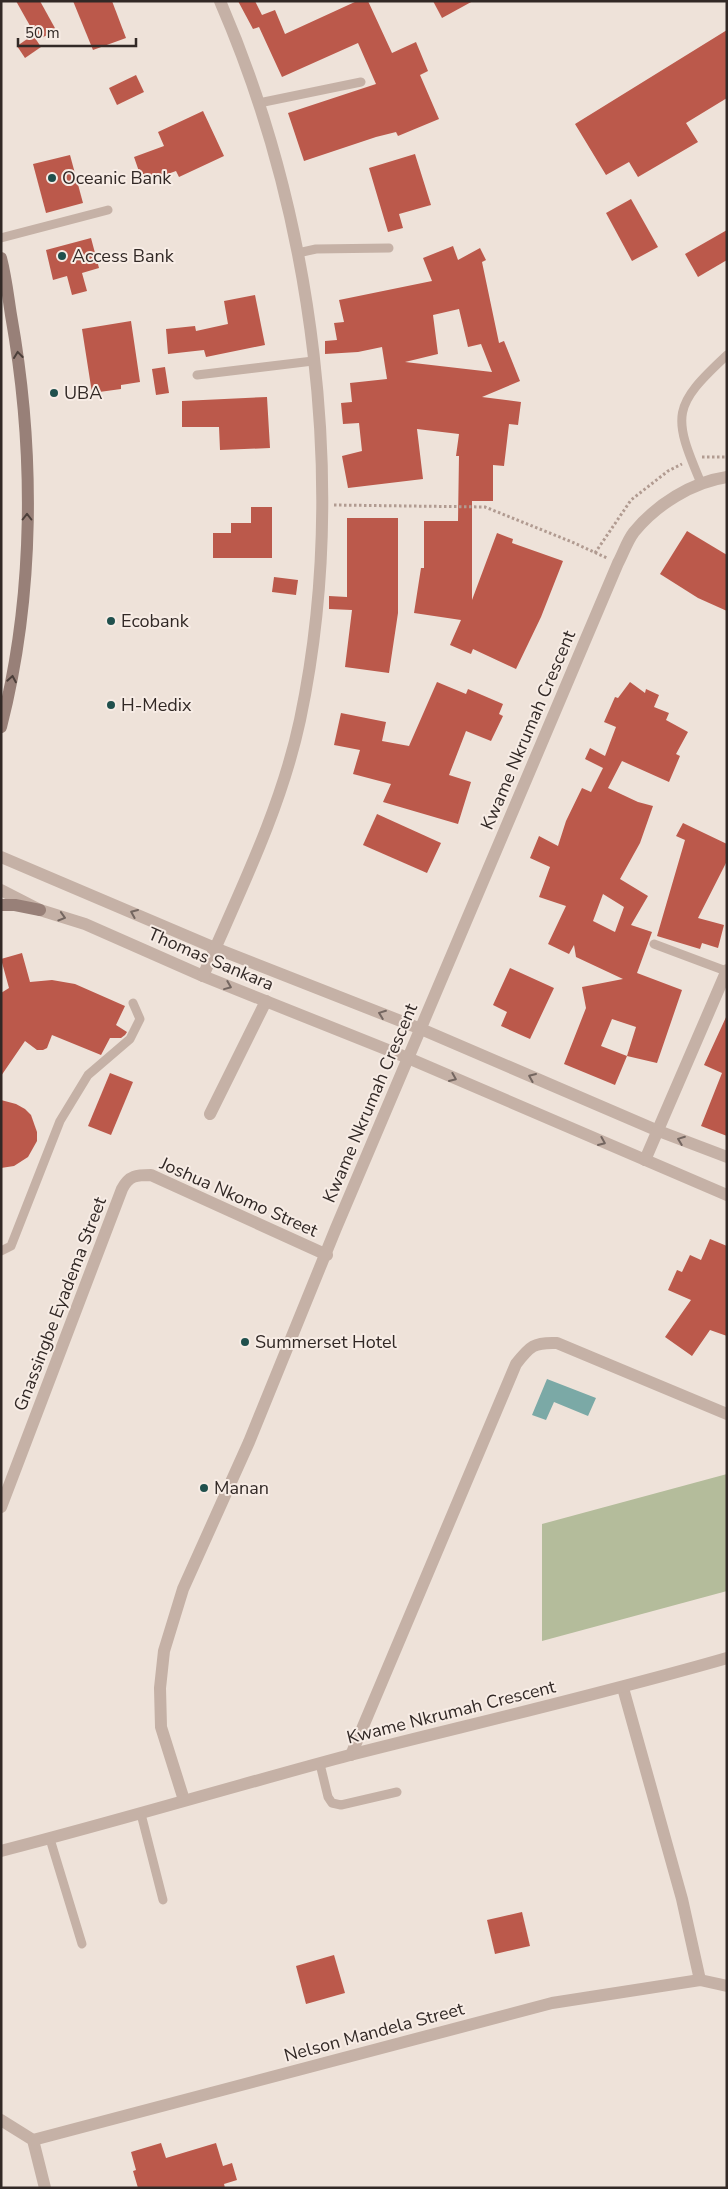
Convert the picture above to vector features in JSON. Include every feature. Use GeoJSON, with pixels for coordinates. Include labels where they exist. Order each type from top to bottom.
{"type":"FeatureCollection","features":[{"type":"Feature","properties":{"kind":"main road"},"geometry":{"type":"LineString","coordinates":[[1,726],[18,644],[27,523],[26,435],[18,352],[2,260]]}},
{"type":"Feature","properties":{"kind":"main road"},"geometry":{"type":"LineString","coordinates":[[1,905],[15,905],[40,910]]}},
{"type":"Feature","properties":{"kind":"street"},"geometry":{"type":"LineString","coordinates":[[203,976],[282,786],[300,721],[314,637],[320,575],[323,506],[313,361],[307,304],[298,253],[269,135],[241,49],[220,1]]}},
{"type":"Feature","properties":{"kind":"street","name":"Kwame Nkrumah Crescent"},"geometry":{"type":"LineString","coordinates":[[184,1800],[161,1727],[160,1688],[164,1651],[183,1589],[249,1442],[327,1255],[336,1228],[618,563],[634,533],[666,502],[701,483],[727,476]]}},
{"type":"Feature","properties":{"kind":"street"},"geometry":{"type":"LineString","coordinates":[[1,857],[215,948],[421,1029],[656,1130],[727,1157]]}},
{"type":"Feature","properties":{"kind":"street","name":"Thomas Sankara"},"geometry":{"type":"LineString","coordinates":[[1,890],[40,910],[85,924],[203,976],[408,1058],[727,1195]]}},
{"type":"Feature","properties":{"kind":"street"},"geometry":{"type":"LineString","coordinates":[[645,1160],[656,1130],[726,971]]}},
{"type":"Feature","properties":{"kind":"street"},"geometry":{"type":"LineString","coordinates":[[210,1114],[266,1001]]}},
{"type":"Feature","properties":{"kind":"street","name":"Joshua Nkomo Street"},"geometry":{"type":"LineString","coordinates":[[136,1174],[152,1175],[327,1255]]}},
{"type":"Feature","properties":{"kind":"street","name":"Gnassingbe Eyadema Street"},"geometry":{"type":"LineString","coordinates":[[1,1507],[122,1189],[129,1178],[136,1174]]}},
{"type":"Feature","properties":{"kind":"street"},"geometry":{"type":"LineString","coordinates":[[351,1755],[516,1364],[527,1350],[540,1342],[557,1344],[727,1414]]}},
{"type":"Feature","properties":{"kind":"street","name":"Kwame Nkrumah Crescent"},"geometry":{"type":"LineString","coordinates":[[1,1851],[351,1755],[623,1688],[727,1658]]}},
{"type":"Feature","properties":{"kind":"street"},"geometry":{"type":"LineString","coordinates":[[623,1688],[679,1890],[700,1980]]}},
{"type":"Feature","properties":{"kind":"street","name":"Nelson Mandela Street"},"geometry":{"type":"LineString","coordinates":[[33,2140],[552,2003],[700,1980],[727,1986]]}},
{"type":"Feature","properties":{"kind":"street"},"geometry":{"type":"LineString","coordinates":[[1,2120],[33,2140],[45,2188]]}},
{"type":"Feature","properties":{"kind":"lane"},"geometry":{"type":"LineString","coordinates":[[259,103],[361,82]]}},
{"type":"Feature","properties":{"kind":"lane"},"geometry":{"type":"LineString","coordinates":[[1,238],[108,210]]}},
{"type":"Feature","properties":{"kind":"lane"},"geometry":{"type":"LineString","coordinates":[[298,253],[316,249],[390,248]]}},
{"type":"Feature","properties":{"kind":"lane"},"geometry":{"type":"LineString","coordinates":[[701,483],[682,435],[681,420],[684,406],[691,392],[701,378],[727,355]]}},
{"type":"Feature","properties":{"kind":"lane"},"geometry":{"type":"LineString","coordinates":[[197,375],[313,361]]}},
{"type":"Feature","properties":{"kind":"lane"},"geometry":{"type":"LineString","coordinates":[[654,944],[726,971]]}},
{"type":"Feature","properties":{"kind":"lane"},"geometry":{"type":"LineString","coordinates":[[1,1251],[10,1246],[60,1121],[88,1075],[130,1039],[140,1019],[133,1003]]}},
{"type":"Feature","properties":{"kind":"lane"},"geometry":{"type":"LineString","coordinates":[[320,1764],[328,1797],[332,1803],[341,1805],[397,1792]]}},
{"type":"Feature","properties":{"kind":"lane"},"geometry":{"type":"LineString","coordinates":[[141,1814],[163,1900]]}},
{"type":"Feature","properties":{"kind":"lane"},"geometry":{"type":"LineString","coordinates":[[50,1839],[82,1944]]}},
{"type":"Feature","properties":{"kind":"path"},"geometry":{"type":"LineString","coordinates":[[595,552],[631,500],[668,471],[691,460],[703,457],[727,457]]}},
{"type":"Feature","properties":{"kind":"path"},"geometry":{"type":"LineString","coordinates":[[323,506],[485,507],[618,563]]}},
{"type":"Feature","properties":{"kind":"green space"},"geometry":{"type":"Polygon","coordinates":[[[727,1474],[727,1591],[542,1641],[542,1524],[727,1474]]]}},
{"type":"Feature","properties":{"kind":"water"},"geometry":{"type":"Polygon","coordinates":[[[547,1379],[596,1398],[588,1416],[554,1402],[546,1420],[532,1415],[547,1379]]]}},
{"type":"Feature","properties":{"kind":"building"},"geometry":{"type":"Polygon","coordinates":[[[16,1],[40,1],[56,30],[38,40],[16,1]]]}},
{"type":"Feature","properties":{"kind":"building"},"geometry":{"type":"Polygon","coordinates":[[[73,1],[112,1],[126,38],[93,50],[73,1]]]}},
{"type":"Feature","properties":{"kind":"building"},"geometry":{"type":"Polygon","coordinates":[[[238,1],[255,1],[262,15],[275,10],[285,34],[357,1],[368,1],[392,53],[416,42],[428,71],[420,75],[439,119],[398,136],[396,132],[376,137],[304,161],[288,113],[376,84],[358,43],[282,77],[259,27],[253,29],[238,1]]]}},
{"type":"Feature","properties":{"kind":"building"},"geometry":{"type":"Polygon","coordinates":[[[433,1],[473,1],[442,18],[433,1]]]}},
{"type":"Feature","properties":{"kind":"building"},"geometry":{"type":"Polygon","coordinates":[[[727,30],[727,98],[686,123],[698,142],[638,177],[629,162],[606,175],[575,124],[727,30]]]}},
{"type":"Feature","properties":{"kind":"building"},"geometry":{"type":"Polygon","coordinates":[[[33,35],[41,47],[25,58],[17,46],[33,35]]]}},
{"type":"Feature","properties":{"kind":"building"},"geometry":{"type":"Polygon","coordinates":[[[136,75],[144,92],[117,105],[109,88],[136,75]]]}},
{"type":"Feature","properties":{"kind":"building"},"geometry":{"type":"Polygon","coordinates":[[[203,111],[224,156],[179,177],[176,171],[143,183],[134,157],[164,146],[158,132],[203,111]]]}},
{"type":"Feature","properties":{"kind":"building"},"geometry":{"type":"Polygon","coordinates":[[[415,154],[431,205],[399,214],[403,228],[388,232],[369,168],[415,154]]]}},
{"type":"Feature","properties":{"kind":"building"},"geometry":{"type":"Polygon","coordinates":[[[70,155],[83,203],[46,213],[33,164],[70,155]]]}},
{"type":"Feature","properties":{"kind":"building"},"geometry":{"type":"Polygon","coordinates":[[[631,199],[658,247],[632,261],[606,213],[631,199]]]}},
{"type":"Feature","properties":{"kind":"building"},"geometry":{"type":"Polygon","coordinates":[[[727,230],[727,260],[698,277],[685,254],[727,230]]]}},
{"type":"Feature","properties":{"kind":"building"},"geometry":{"type":"Polygon","coordinates":[[[91,238],[99,268],[82,273],[87,291],[72,295],[67,276],[53,280],[46,250],[91,238]]]}},
{"type":"Feature","properties":{"kind":"building"},"geometry":{"type":"Polygon","coordinates":[[[453,246],[458,260],[480,248],[486,260],[482,262],[499,343],[504,341],[520,381],[482,397],[521,402],[518,425],[509,424],[504,466],[493,465],[493,501],[472,501],[472,600],[497,533],[513,539],[512,543],[563,561],[541,617],[516,669],[473,649],[471,654],[450,645],[461,620],[414,613],[421,568],[424,568],[424,521],[458,521],[459,456],[456,456],[459,434],[417,429],[423,479],[348,488],[342,456],[362,451],[359,423],[343,424],[341,403],[352,402],[350,383],[387,379],[382,347],[358,352],[325,354],[325,341],[337,340],[334,323],[344,322],[339,300],[432,281],[423,258],[453,246]],[[459,309],[433,315],[438,354],[405,362],[492,372],[481,344],[468,347],[459,309]]]}},
{"type":"Feature","properties":{"kind":"building"},"geometry":{"type":"Polygon","coordinates":[[[255,295],[265,345],[206,357],[204,350],[168,354],[166,329],[195,326],[196,331],[228,324],[224,301],[255,295]]]}},
{"type":"Feature","properties":{"kind":"building"},"geometry":{"type":"Polygon","coordinates":[[[131,321],[140,382],[121,385],[121,389],[92,393],[82,329],[131,321]]]}},
{"type":"Feature","properties":{"kind":"building"},"geometry":{"type":"Polygon","coordinates":[[[165,367],[169,393],[156,395],[152,369],[165,367]]]}},
{"type":"Feature","properties":{"kind":"building"},"geometry":{"type":"Polygon","coordinates":[[[267,397],[270,448],[220,450],[219,427],[182,427],[182,401],[267,397]]]}},
{"type":"Feature","properties":{"kind":"building"},"geometry":{"type":"Polygon","coordinates":[[[251,507],[272,507],[272,558],[213,558],[213,533],[231,533],[231,523],[251,523],[251,507]]]}},
{"type":"Feature","properties":{"kind":"building"},"geometry":{"type":"Polygon","coordinates":[[[347,518],[398,518],[398,613],[389,673],[345,667],[352,610],[329,609],[329,596],[347,597],[347,518]]]}},
{"type":"Feature","properties":{"kind":"building"},"geometry":{"type":"Polygon","coordinates":[[[687,531],[727,555],[727,611],[698,598],[660,574],[687,531]]]}},
{"type":"Feature","properties":{"kind":"building"},"geometry":{"type":"Polygon","coordinates":[[[274,577],[298,580],[296,595],[272,592],[274,577]]]}},
{"type":"Feature","properties":{"kind":"building"},"geometry":{"type":"Polygon","coordinates":[[[437,682],[466,694],[468,689],[503,704],[499,714],[503,716],[491,741],[466,731],[449,775],[471,782],[458,824],[383,802],[391,784],[353,774],[360,750],[334,745],[341,713],[386,722],[382,741],[409,746],[437,682]]]}},
{"type":"Feature","properties":{"kind":"building"},"geometry":{"type":"Polygon","coordinates":[[[630,682],[645,693],[646,689],[659,695],[654,707],[669,713],[666,720],[688,732],[676,754],[680,756],[669,782],[622,761],[608,788],[638,802],[653,806],[640,843],[620,879],[648,896],[631,925],[652,932],[637,973],[682,990],[657,1063],[627,1056],[615,1085],[564,1064],[586,1008],[582,987],[623,979],[576,957],[574,945],[569,954],[548,944],[566,906],[539,897],[550,867],[530,858],[539,836],[558,846],[566,821],[582,788],[591,792],[603,768],[585,759],[590,748],[605,756],[616,727],[604,722],[615,697],[618,698],[630,682]],[[603,894],[593,921],[615,932],[624,907],[603,894]],[[612,1019],[601,1046],[627,1056],[636,1027],[612,1019]]]}},
{"type":"Feature","properties":{"kind":"building"},"geometry":{"type":"Polygon","coordinates":[[[377,814],[441,843],[427,873],[363,845],[377,814]]]}},
{"type":"Feature","properties":{"kind":"building"},"geometry":{"type":"Polygon","coordinates":[[[683,823],[727,844],[727,861],[698,918],[724,925],[718,948],[702,943],[700,949],[657,936],[685,840],[676,836],[683,823]]]}},
{"type":"Feature","properties":{"kind":"building"},"geometry":{"type":"Polygon","coordinates":[[[22,953],[30,982],[52,980],[75,984],[125,1006],[116,1025],[127,1032],[125,1035],[121,1038],[110,1038],[101,1055],[52,1035],[47,1048],[43,1050],[37,1050],[25,1041],[1,1076],[1,993],[9,988],[1,959],[22,953]]]}},
{"type":"Feature","properties":{"kind":"building"},"geometry":{"type":"Polygon","coordinates":[[[510,968],[554,988],[530,1039],[501,1026],[507,1012],[493,1005],[510,968]]]}},
{"type":"Feature","properties":{"kind":"building"},"geometry":{"type":"Polygon","coordinates":[[[727,1015],[727,1136],[701,1126],[722,1073],[704,1065],[727,1015]]]}},
{"type":"Feature","properties":{"kind":"building"},"geometry":{"type":"Polygon","coordinates":[[[110,1073],[133,1082],[111,1135],[88,1126],[110,1073]]]}},
{"type":"Feature","properties":{"kind":"building"},"geometry":{"type":"Polygon","coordinates":[[[1,1100],[16,1104],[31,1115],[37,1132],[37,1141],[28,1157],[14,1166],[1,1168],[1,1100]]]}},
{"type":"Feature","properties":{"kind":"building"},"geometry":{"type":"Polygon","coordinates":[[[710,1239],[727,1246],[727,1336],[710,1330],[692,1356],[665,1337],[691,1300],[668,1290],[677,1270],[682,1272],[690,1255],[701,1260],[710,1239]]]}},
{"type":"Feature","properties":{"kind":"building"},"geometry":{"type":"Polygon","coordinates":[[[522,1912],[530,1946],[495,1954],[487,1920],[522,1912]]]}},
{"type":"Feature","properties":{"kind":"building"},"geometry":{"type":"Polygon","coordinates":[[[334,1955],[345,1993],[306,2004],[296,1966],[334,1955]]]}},
{"type":"Feature","properties":{"kind":"building"},"geometry":{"type":"Polygon","coordinates":[[[161,2143],[166,2158],[216,2143],[223,2166],[232,2163],[237,2180],[224,2184],[225,2188],[138,2188],[133,2171],[136,2170],[131,2152],[161,2143]]]}},
{"type":"Feature","properties":{"kind":"place","name":"Oceanic Bank"},"geometry":{"type":"Point","coordinates":[52,178]}},
{"type":"Feature","properties":{"kind":"place","name":"Access Bank"},"geometry":{"type":"Point","coordinates":[62,256]}},
{"type":"Feature","properties":{"kind":"place","name":"UBA"},"geometry":{"type":"Point","coordinates":[54,393]}},
{"type":"Feature","properties":{"kind":"place","name":"Ecobank"},"geometry":{"type":"Point","coordinates":[111,621]}},
{"type":"Feature","properties":{"kind":"place","name":"H-Medix"},"geometry":{"type":"Point","coordinates":[111,705]}},
{"type":"Feature","properties":{"kind":"place","name":"Summerset Hotel"},"geometry":{"type":"Point","coordinates":[245,1342]}},
{"type":"Feature","properties":{"kind":"place","name":"Manan"},"geometry":{"type":"Point","coordinates":[204,1488]}}]}
